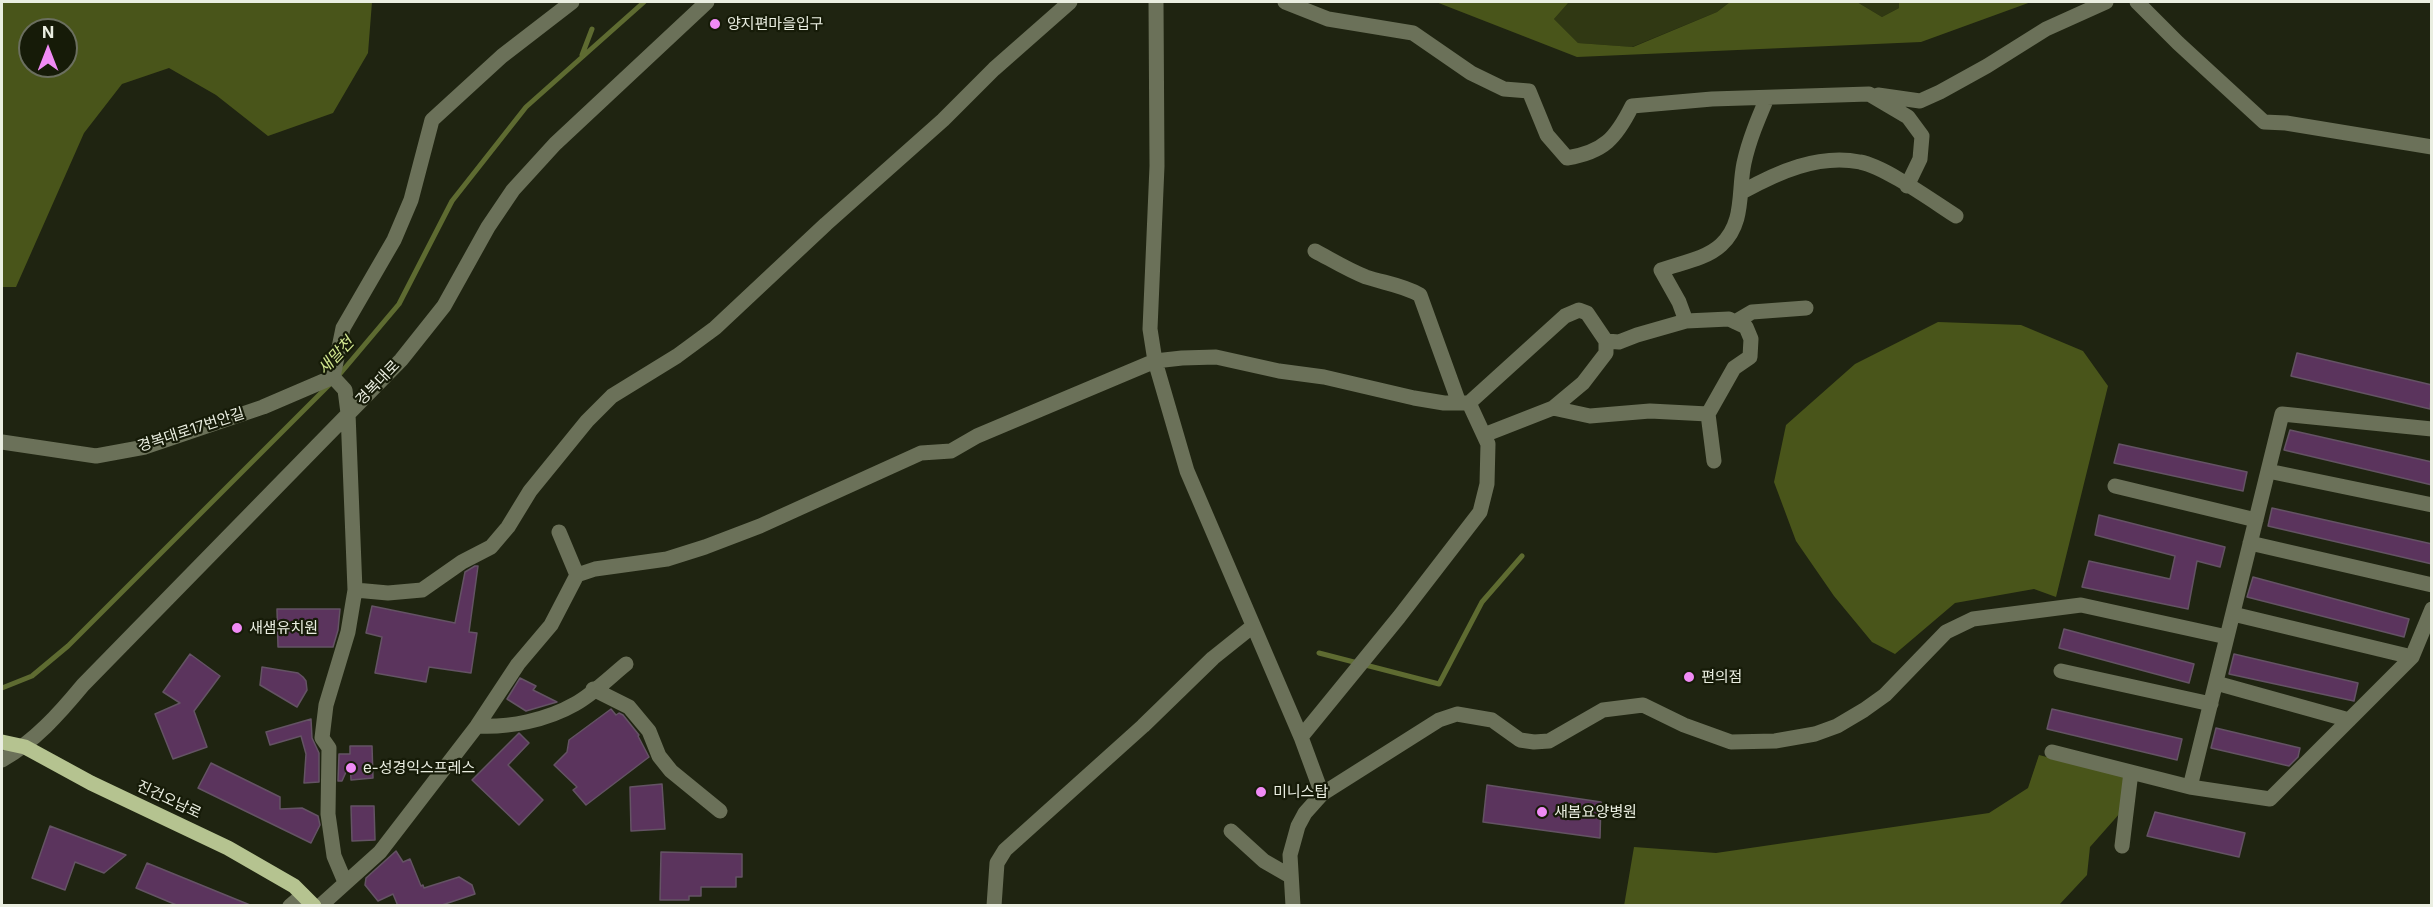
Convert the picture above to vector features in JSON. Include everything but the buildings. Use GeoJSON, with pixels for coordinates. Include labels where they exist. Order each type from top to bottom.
{"type":"FeatureCollection","features":[{"type":"Feature","properties":{"kind":"main road","name":"진건오남로"},"geometry":{"type":"LineString","coordinates":[[2,742],[25,747],[91,783],[228,848],[294,886],[315,906]]}},
{"type":"Feature","properties":{"kind":"street"},"geometry":{"type":"LineString","coordinates":[[345,882],[334,856],[328,814],[329,748],[322,738],[326,705],[348,632],[355,590],[348,413],[345,390],[333,377],[343,328],[394,240],[411,200],[432,120],[502,56],[572,2]]}},
{"type":"Feature","properties":{"kind":"street","name":"경복대로"},"geometry":{"type":"LineString","coordinates":[[2,760],[25,747],[423,334],[444,306],[488,227],[513,190],[555,144],[706,2]]}},
{"type":"Feature","properties":{"kind":"street"},"geometry":{"type":"LineString","coordinates":[[355,590],[388,593],[422,590],[462,562],[491,547],[508,527],[530,491],[587,421],[612,396],[677,356],[715,328],[826,224],[943,120],[994,69],[1070,2]]}},
{"type":"Feature","properties":{"kind":"street"},"geometry":{"type":"LineString","coordinates":[[1156,2],[1157,166],[1150,329],[1155,361],[1187,471],[1301,737],[1322,794]]}},
{"type":"Feature","properties":{"kind":"street"},"geometry":{"type":"LineString","coordinates":[[1285,2],[1328,19],[1413,33],[1471,73],[1504,89],[1529,92],[1547,135],[1567,158],[1585,155],[1604,146],[1620,130],[1632,106],[1712,99],[1869,94],[1920,101],[1987,66],[2046,29],[2106,2]]}},
{"type":"Feature","properties":{"kind":"street"},"geometry":{"type":"LineString","coordinates":[[2137,2],[2264,122],[2286,123],[2432,147]]}},
{"type":"Feature","properties":{"kind":"street"},"geometry":{"type":"LineString","coordinates":[[1869,94],[1908,117],[1922,136],[1920,159],[1907,186]]}},
{"type":"Feature","properties":{"kind":"street"},"geometry":{"type":"LineString","coordinates":[[1686,321],[1679,302],[1661,270],[1720,246],[1734,229],[1742,192],[1743,166],[1747,149],[1767,98]]}},
{"type":"Feature","properties":{"kind":"street"},"geometry":{"type":"LineString","coordinates":[[1742,192],[1790,168],[1835,160],[1862,162],[1956,216]]}},
{"type":"Feature","properties":{"kind":"street"},"geometry":{"type":"LineString","coordinates":[[1301,737],[1399,617],[1480,512],[1487,484],[1488,444],[1464,403],[1420,295],[1405,286],[1385,283],[1362,275],[1315,251]]}},
{"type":"Feature","properties":{"kind":"street"},"geometry":{"type":"LineString","coordinates":[[1735,322],[1752,312],[1806,308]]}},
{"type":"Feature","properties":{"kind":"street"},"geometry":{"type":"LineString","coordinates":[[320,906],[380,852],[477,726],[518,663],[551,625],[577,574],[595,569],[667,559],[705,547],[760,526],[921,453],[951,451],[977,436],[1155,361],[1216,357],[1279,371],[1324,377],[1414,398],[1464,403],[1565,316],[1579,310],[1587,313],[1606,341],[1606,353],[1583,383],[1553,408],[1484,435]]}},
{"type":"Feature","properties":{"kind":"street"},"geometry":{"type":"LineString","coordinates":[[1606,341],[1619,342],[1637,334],[1686,321],[1729,319],[1746,327],[1751,339],[1750,357],[1734,368],[1708,414],[1714,461]]}},
{"type":"Feature","properties":{"kind":"street","name":"경복대로17번안길"},"geometry":{"type":"LineString","coordinates":[[2,442],[96,456],[145,447],[262,407],[333,377]]}},
{"type":"Feature","properties":{"kind":"street"},"geometry":{"type":"LineString","coordinates":[[1553,408],[1590,416],[1650,411],[1708,414]]}},
{"type":"Feature","properties":{"kind":"street"},"geometry":{"type":"LineString","coordinates":[[2190,787],[2282,414],[2432,429]]}},
{"type":"Feature","properties":{"kind":"street"},"geometry":{"type":"LineString","coordinates":[[2268,471],[2432,505]]}},
{"type":"Feature","properties":{"kind":"street"},"geometry":{"type":"LineString","coordinates":[[2115,486],[2256,520]]}},
{"type":"Feature","properties":{"kind":"street"},"geometry":{"type":"LineString","coordinates":[[559,532],[577,574]]}},
{"type":"Feature","properties":{"kind":"street"},"geometry":{"type":"LineString","coordinates":[[2250,543],[2432,585]]}},
{"type":"Feature","properties":{"kind":"street"},"geometry":{"type":"LineString","coordinates":[[1293,906],[1290,855],[1298,826],[1322,794],[1439,720],[1457,714],[1492,720],[1520,740],[1534,742],[1549,741],[1603,710],[1642,705],[1684,725],[1731,742],[1775,741],[1815,734],[1837,726],[1885,695],[1946,632],[1973,620],[2081,605],[2227,637]]}},
{"type":"Feature","properties":{"kind":"street"},"geometry":{"type":"LineString","coordinates":[[2052,752],[2190,787],[2270,799],[2412,657],[2432,609]]}},
{"type":"Feature","properties":{"kind":"street"},"geometry":{"type":"LineString","coordinates":[[2233,614],[2412,657]]}},
{"type":"Feature","properties":{"kind":"street"},"geometry":{"type":"LineString","coordinates":[[994,906],[997,863],[1005,850],[1143,726],[1214,658],[1253,626]]}},
{"type":"Feature","properties":{"kind":"street"},"geometry":{"type":"LineString","coordinates":[[477,726],[501,728],[534,720],[575,704],[626,664]]}},
{"type":"Feature","properties":{"kind":"street"},"geometry":{"type":"LineString","coordinates":[[2061,671],[2211,704]]}},
{"type":"Feature","properties":{"kind":"street"},"geometry":{"type":"LineString","coordinates":[[2216,683],[2349,720]]}},
{"type":"Feature","properties":{"kind":"street"},"geometry":{"type":"LineString","coordinates":[[593,689],[629,707],[648,731],[659,756],[671,771],[720,811]]}},
{"type":"Feature","properties":{"kind":"street"},"geometry":{"type":"LineString","coordinates":[[2122,846],[2131,772]]}},
{"type":"Feature","properties":{"kind":"street"},"geometry":{"type":"LineString","coordinates":[[1231,831],[1264,861],[1290,876]]}},
{"type":"Feature","properties":{"kind":"street"},"geometry":{"type":"LineString","coordinates":[[290,906],[303,895]]}},
{"type":"Feature","properties":{"kind":"green space"},"geometry":{"type":"Polygon","coordinates":[[[2,2],[372,2],[368,53],[333,113],[268,136],[216,95],[169,68],[122,84],[84,133],[16,287],[2,287],[2,2]]]}},
{"type":"Feature","properties":{"kind":"green space"},"geometry":{"type":"Polygon","coordinates":[[[1436,2],[1569,2],[1554,19],[1578,43],[1633,47],[1717,12],[1730,2],[1857,2],[1882,17],[1899,8],[1899,2],[2031,2],[1921,42],[1577,57],[1436,2]]]}},
{"type":"Feature","properties":{"kind":"green space"},"geometry":{"type":"Polygon","coordinates":[[[1569,2],[1730,2],[1717,12],[1632,47],[1578,43],[1554,19],[1569,2]]]}},
{"type":"Feature","properties":{"kind":"green space"},"geometry":{"type":"Polygon","coordinates":[[[1857,2],[1899,2],[1899,8],[1882,17],[1857,2]]]}},
{"type":"Feature","properties":{"kind":"green space"},"geometry":{"type":"Polygon","coordinates":[[[1938,322],[2021,325],[2083,351],[2108,386],[2056,597],[2034,589],[1955,603],[1895,654],[1872,642],[1834,596],[1796,541],[1774,482],[1786,425],[1855,364],[1938,322]]]}},
{"type":"Feature","properties":{"kind":"green space"},"geometry":{"type":"Polygon","coordinates":[[[2039,755],[2124,777],[2121,812],[2090,847],[2087,875],[2059,905],[1624,906],[1634,847],[1716,853],[1989,813],[2028,788],[2039,755]]]}},
{"type":"Feature","properties":{"kind":"waterway","name":"새말천"},"geometry":{"type":"LineString","coordinates":[[339,375],[399,304],[452,201],[526,107],[644,2]]}},
{"type":"Feature","properties":{"kind":"waterway"},"geometry":{"type":"LineString","coordinates":[[582,55],[592,29]]}},
{"type":"Feature","properties":{"kind":"waterway","name":"새말천"},"geometry":{"type":"LineString","coordinates":[[2,688],[32,676],[68,646],[330,384]]}},
{"type":"Feature","properties":{"kind":"waterway"},"geometry":{"type":"LineString","coordinates":[[1319,653],[1439,684],[1482,602],[1522,556]]}},
{"type":"Feature","properties":{"kind":"place","name":"양지편마을입구"},"geometry":{"type":"Point","coordinates":[715,24]}},
{"type":"Feature","properties":{"kind":"place","name":"새샘유치원"},"geometry":{"type":"Point","coordinates":[237,628]}},
{"type":"Feature","properties":{"kind":"place","name":"편의점"},"geometry":{"type":"Point","coordinates":[1689,677]}},
{"type":"Feature","properties":{"kind":"place","name":"e-성경익스프레스"},"geometry":{"type":"Point","coordinates":[351,768]}},
{"type":"Feature","properties":{"kind":"place","name":"미니스탑"},"geometry":{"type":"Point","coordinates":[1261,792]}},
{"type":"Feature","properties":{"kind":"place","name":"새봄요양병원"},"geometry":{"type":"Point","coordinates":[1542,812]}}]}
